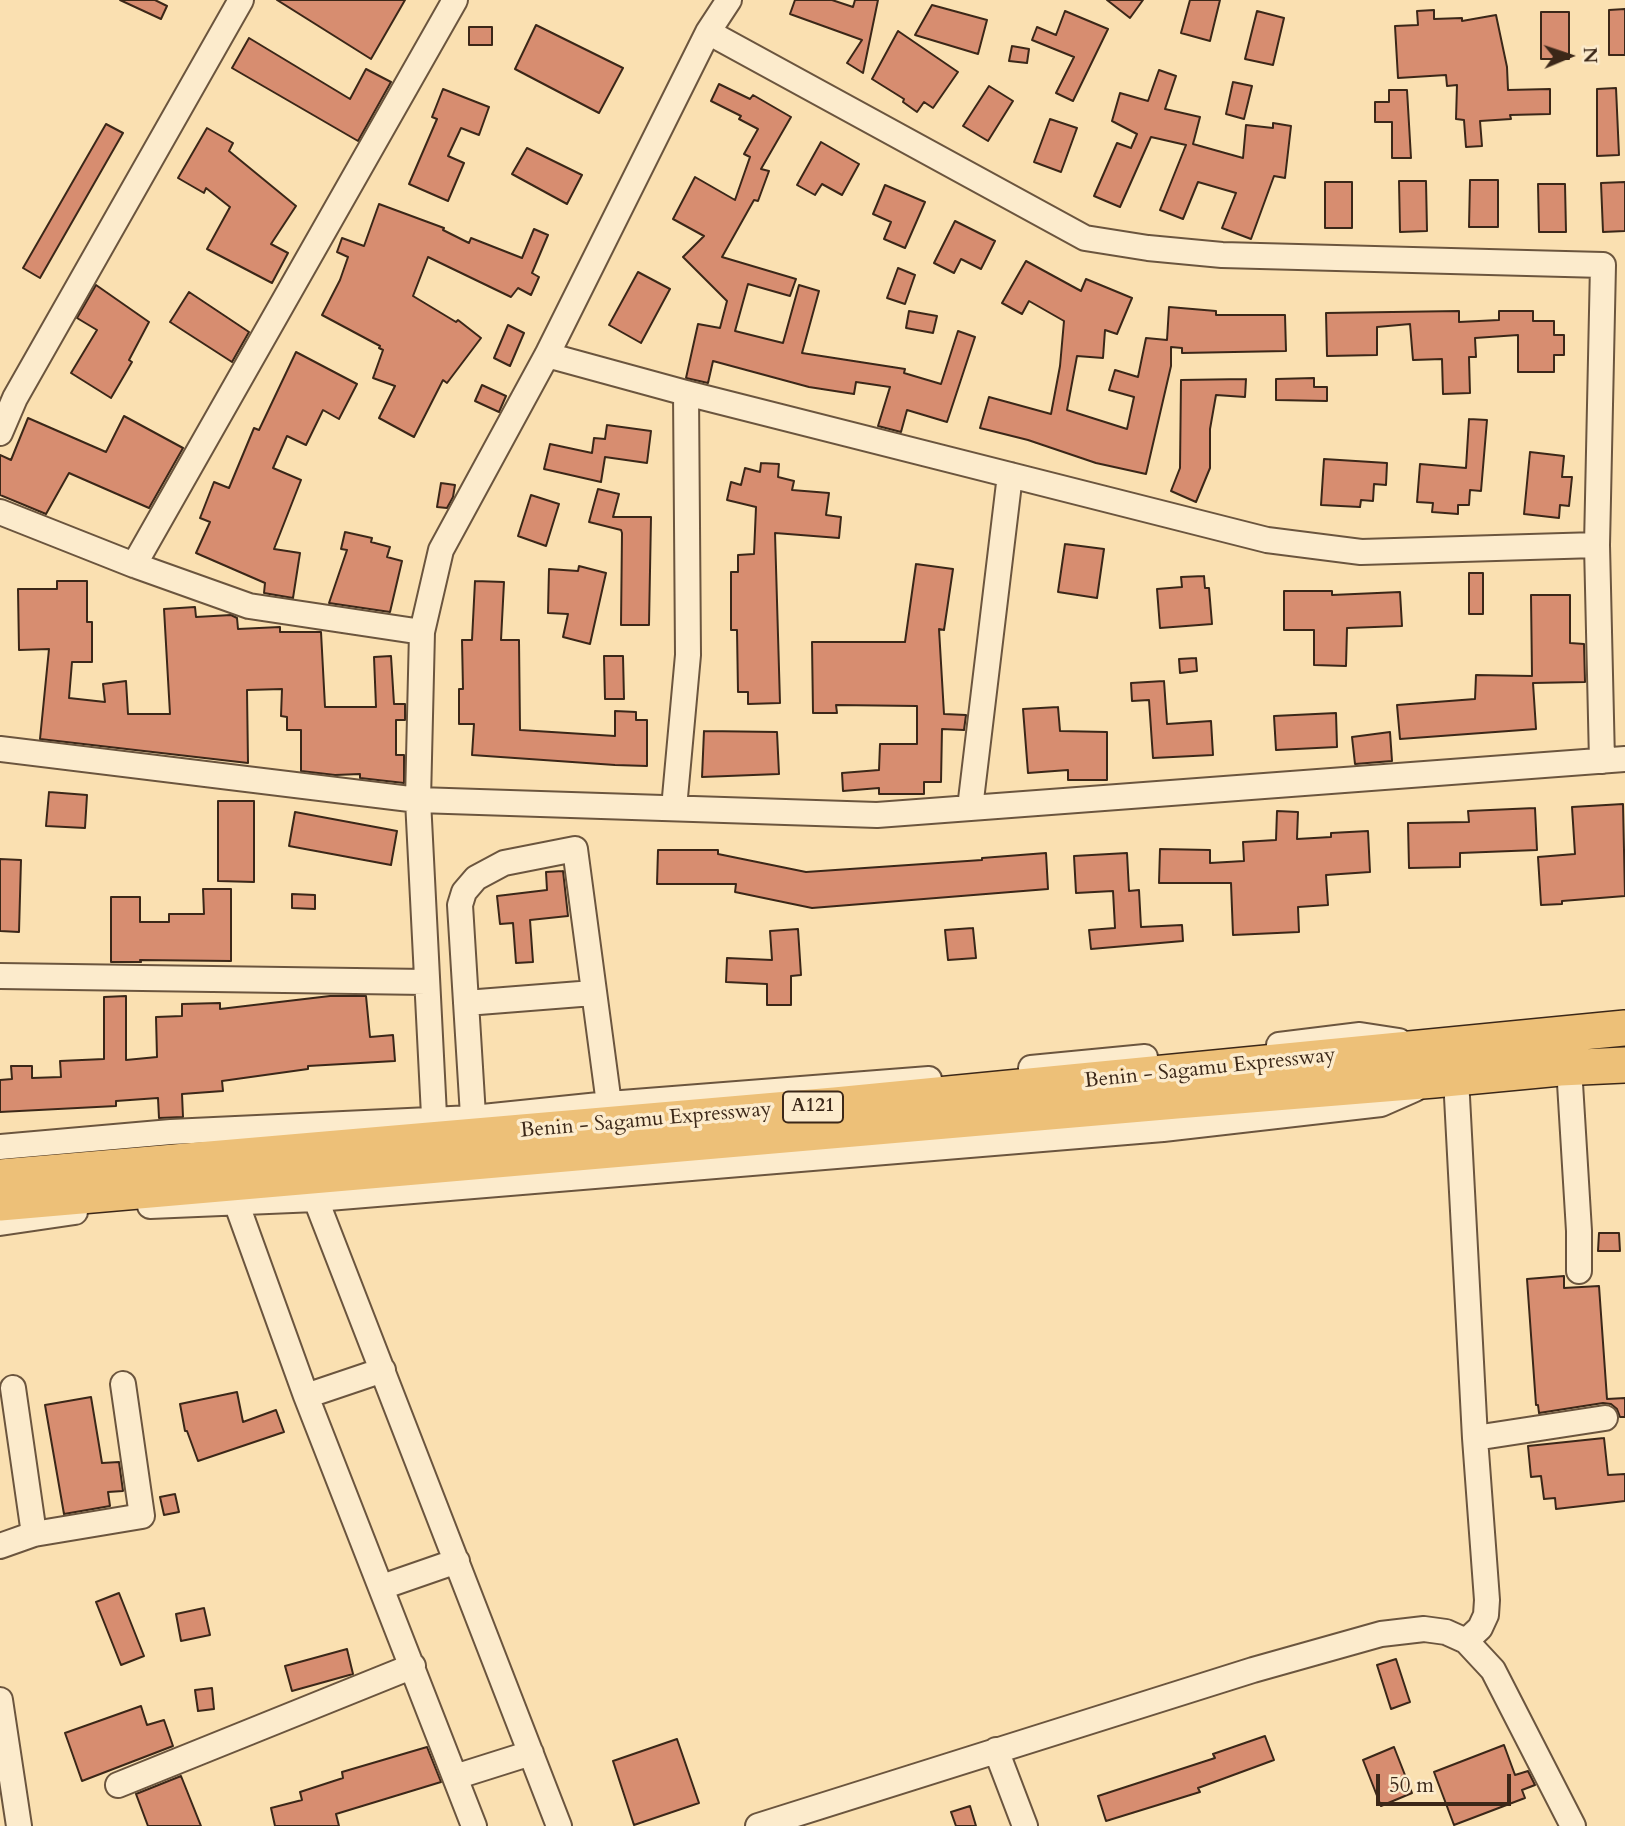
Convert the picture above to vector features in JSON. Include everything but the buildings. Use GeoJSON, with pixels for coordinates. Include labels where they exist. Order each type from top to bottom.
{"type":"FeatureCollection","features":[{"type":"Feature","properties":{"kind":"highway","name":"Benin - Sagamu Expressway"},"geometry":{"type":"LineString","coordinates":[[0,1177],[474,1127],[1441,1068],[1625,1028]]}},
{"type":"Feature","properties":{"kind":"highway","name":"A121"},"geometry":{"type":"LineString","coordinates":[[0,1203],[312,1188],[1149,1103],[1441,1068],[1625,1065]]}},
{"type":"Feature","properties":{"kind":"street"},"geometry":{"type":"LineString","coordinates":[[0,433],[15,398],[242,0]]}},
{"type":"Feature","properties":{"kind":"street"},"geometry":{"type":"LineString","coordinates":[[134,565],[455,0]]}},
{"type":"Feature","properties":{"kind":"street"},"geometry":{"type":"LineString","coordinates":[[0,1147],[171,1132],[435,1130],[418,800],[422,632],[441,550],[547,355],[708,32],[729,0]]}},
{"type":"Feature","properties":{"kind":"street"},"geometry":{"type":"LineString","coordinates":[[0,749],[418,800],[877,815],[1614,760],[1597,545],[1614,264],[1222,255],[1148,248],[1085,238],[708,32]]}},
{"type":"Feature","properties":{"kind":"street"},"geometry":{"type":"LineString","coordinates":[[547,355],[686,393],[1267,540],[1361,552],[1597,545]]}},
{"type":"Feature","properties":{"kind":"street"},"geometry":{"type":"LineString","coordinates":[[674,808],[688,655],[686,393]]}},
{"type":"Feature","properties":{"kind":"street"},"geometry":{"type":"LineString","coordinates":[[970,808],[1010,475]]}},
{"type":"Feature","properties":{"kind":"street"},"geometry":{"type":"LineString","coordinates":[[0,512],[134,565],[249,606],[422,632]]}},
{"type":"Feature","properties":{"kind":"street"},"geometry":{"type":"LineString","coordinates":[[609,1104],[575,849],[504,863],[476,878],[464,892],[460,905],[474,1127],[609,1104],[930,1079],[1360,1035],[1441,1068],[1475,1438],[1486,1615],[1480,1628],[1466,1641]]}},
{"type":"Feature","properties":{"kind":"street"},"geometry":{"type":"LineString","coordinates":[[0,976],[426,982]]}},
{"type":"Feature","properties":{"kind":"street"},"geometry":{"type":"LineString","coordinates":[[466,1003],[593,993]]}},
{"type":"Feature","properties":{"kind":"street"},"geometry":{"type":"LineString","coordinates":[[1569,1067],[1579,1270]]}},
{"type":"Feature","properties":{"kind":"street"},"geometry":{"type":"LineString","coordinates":[[312,1188],[559,1826]]}},
{"type":"Feature","properties":{"kind":"street"},"geometry":{"type":"LineString","coordinates":[[0,1223],[233,1193],[306,1396],[474,1826]]}},
{"type":"Feature","properties":{"kind":"street"},"geometry":{"type":"LineString","coordinates":[[306,1396],[383,1370]]}},
{"type":"Feature","properties":{"kind":"street"},"geometry":{"type":"LineString","coordinates":[[0,1546],[34,1534],[142,1516],[122,1384]]}},
{"type":"Feature","properties":{"kind":"street"},"geometry":{"type":"LineString","coordinates":[[13,1388],[34,1534]]}},
{"type":"Feature","properties":{"kind":"street"},"geometry":{"type":"LineString","coordinates":[[1475,1438],[1605,1418]]}},
{"type":"Feature","properties":{"kind":"street"},"geometry":{"type":"LineString","coordinates":[[382,1587],[457,1561]]}},
{"type":"Feature","properties":{"kind":"street"},"geometry":{"type":"LineString","coordinates":[[758,1826],[1253,1670],[1381,1634],[1424,1629],[1446,1632],[1466,1641],[1493,1670],[1573,1826]]}},
{"type":"Feature","properties":{"kind":"street"},"geometry":{"type":"LineString","coordinates":[[118,1786],[413,1666]]}},
{"type":"Feature","properties":{"kind":"street"},"geometry":{"type":"LineString","coordinates":[[0,1700],[19,1826]]}},
{"type":"Feature","properties":{"kind":"street"},"geometry":{"type":"LineString","coordinates":[[996,1750],[1026,1826]]}},
{"type":"Feature","properties":{"kind":"street"},"geometry":{"type":"LineString","coordinates":[[455,1777],[531,1753]]}}]}
